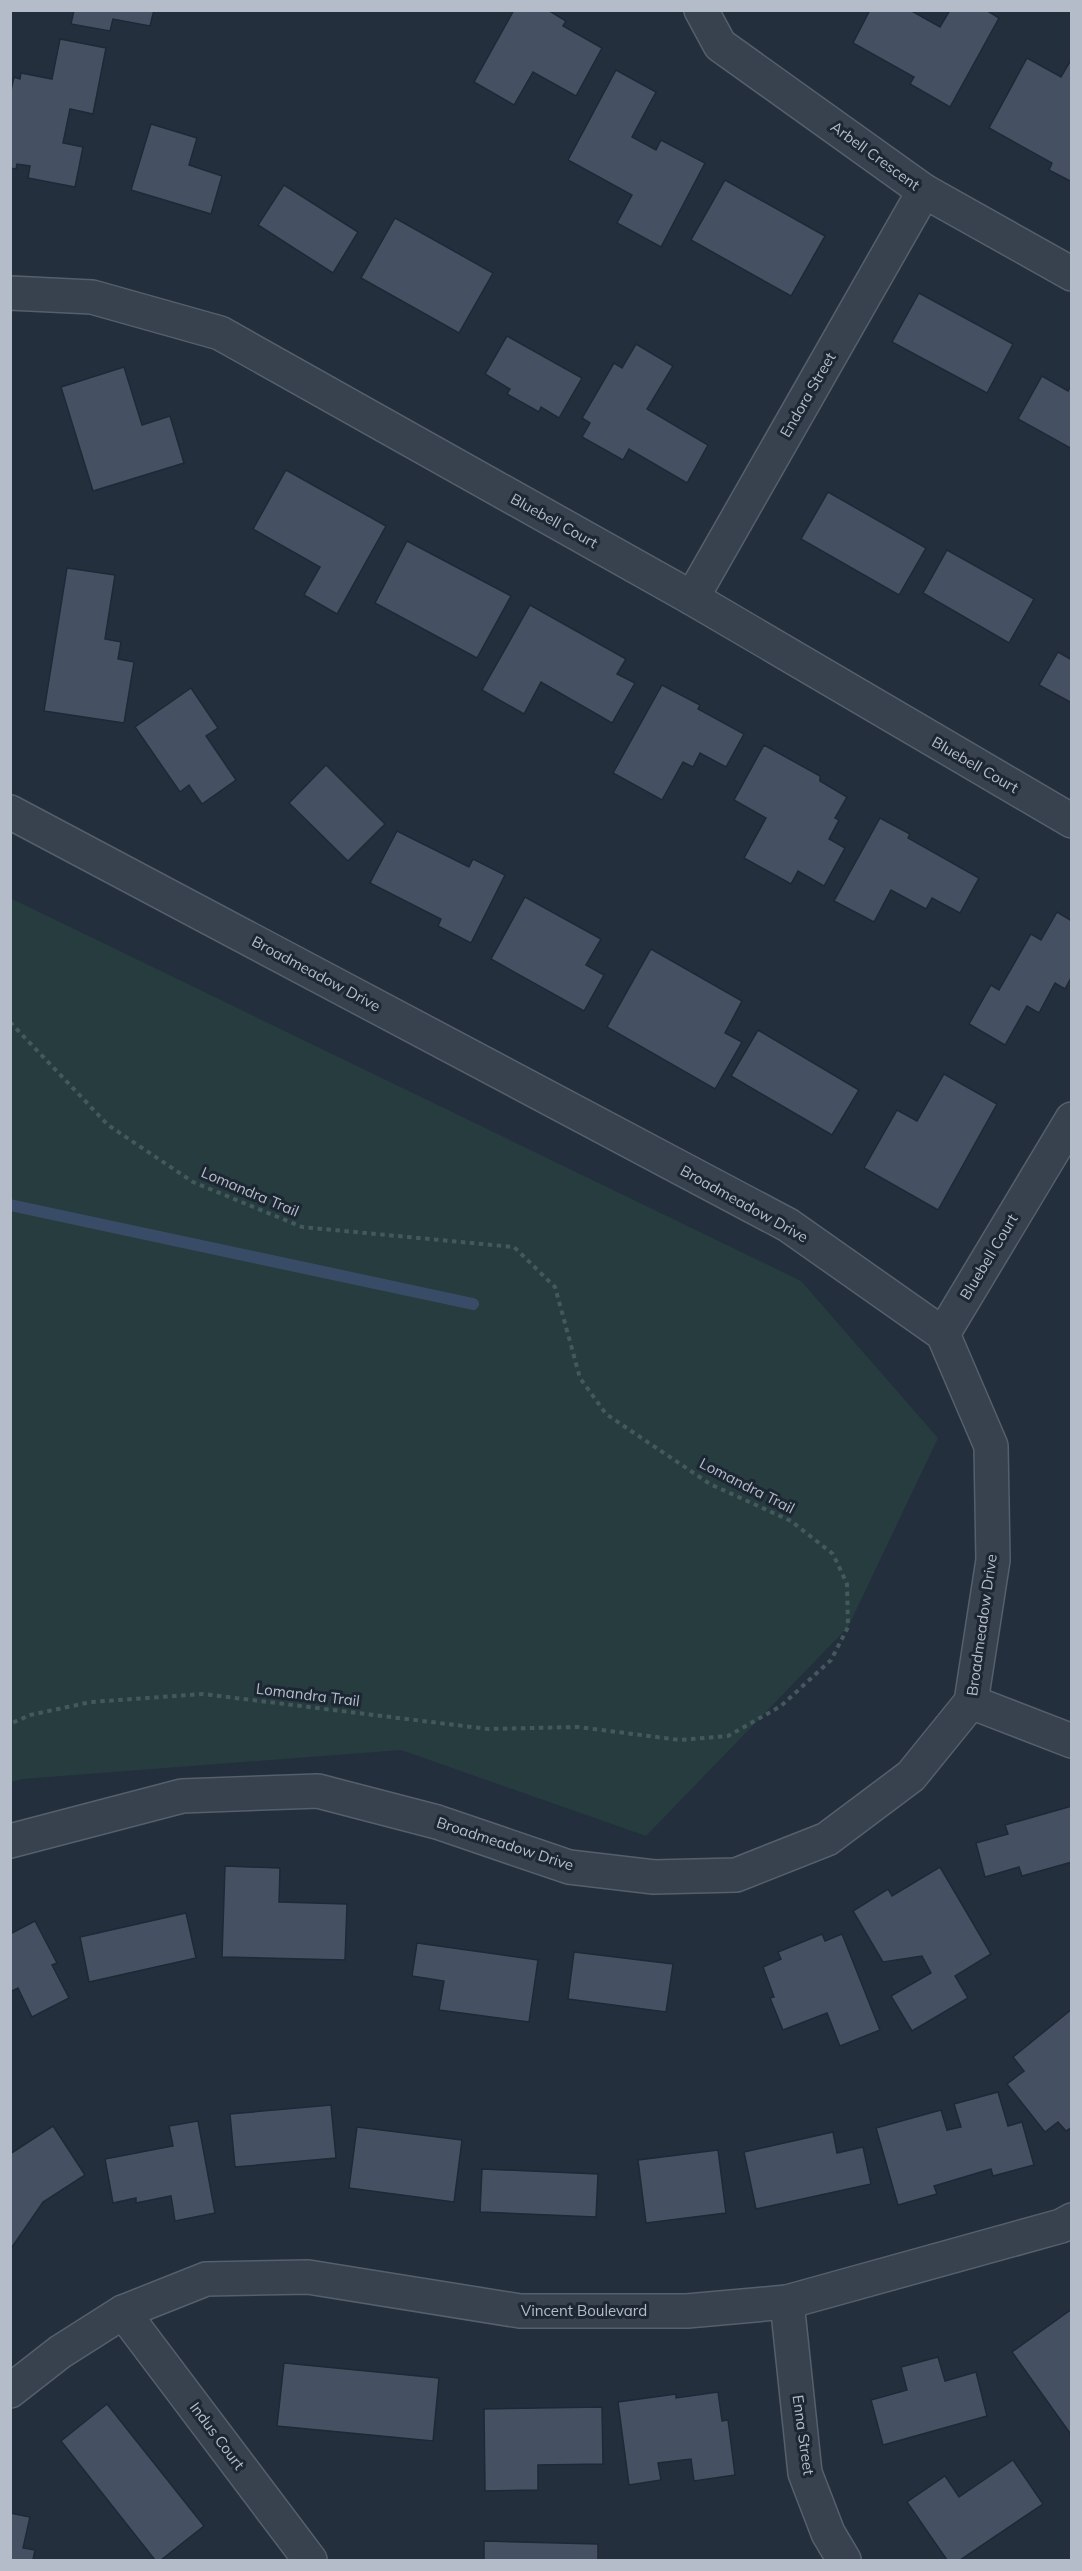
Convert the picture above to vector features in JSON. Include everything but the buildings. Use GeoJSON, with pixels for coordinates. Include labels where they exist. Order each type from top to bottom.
{"type":"FeatureCollection","features":[{"type":"Feature","properties":{"kind":"street","name":"Arbell Crescent"},"geometry":{"type":"LineString","coordinates":[[701,10],[720,45],[924,191],[1071,274]]}},
{"type":"Feature","properties":{"kind":"street","name":"Endora Street"},"geometry":{"type":"LineString","coordinates":[[692,598],[924,191]]}},
{"type":"Feature","properties":{"kind":"street","name":"Bluebell Court"},"geometry":{"type":"LineString","coordinates":[[10,293],[92,297],[220,333],[692,598],[1071,821]]}},
{"type":"Feature","properties":{"kind":"street","name":"Broadmeadow Drive"},"geometry":{"type":"LineString","coordinates":[[10,812],[788,1225],[944,1334],[991,1446],[993,1560],[972,1702],[911,1776],[828,1839],[736,1875],[654,1877],[569,1867],[437,1822],[318,1791],[182,1796],[10,1841]]}},
{"type":"Feature","properties":{"kind":"street","name":"Bluebell Court"},"geometry":{"type":"LineString","coordinates":[[944,1334],[1071,1119]]}},
{"type":"Feature","properties":{"kind":"street"},"geometry":{"type":"LineString","coordinates":[[972,1702],[1071,1741]]}},
{"type":"Feature","properties":{"kind":"street","name":"Vincent Boulevard"},"geometry":{"type":"LineString","coordinates":[[10,2391],[60,2352],[123,2312],[206,2279],[308,2277],[520,2311],[687,2311],[787,2302],[1061,2226],[1071,2220]]}},
{"type":"Feature","properties":{"kind":"street","name":"Enna Street"},"geometry":{"type":"LineString","coordinates":[[787,2302],[805,2473],[828,2533],[844,2560]]}},
{"type":"Feature","properties":{"kind":"street","name":"Indus Court"},"geometry":{"type":"LineString","coordinates":[[123,2312],[310,2560]]}},
{"type":"Feature","properties":{"kind":"path","name":"Lomandra Trail"},"geometry":{"type":"LineString","coordinates":[[10,1022],[108,1125],[193,1182],[302,1227],[514,1247],[555,1287],[580,1378],[606,1414],[710,1484],[791,1521],[833,1554],[847,1584],[848,1627],[831,1660],[823,1668],[781,1706],[728,1736],[680,1740],[578,1727],[488,1729],[203,1694],[91,1702],[30,1715],[10,1724]]}},
{"type":"Feature","properties":{"kind":"green space"},"geometry":{"type":"Polygon","coordinates":[[[10,898],[801,1281],[938,1438],[848,1627],[646,1836],[401,1750],[22,1779],[11,1782],[10,898]]]}},
{"type":"Feature","properties":{"kind":"waterway"},"geometry":{"type":"LineString","coordinates":[[10,1205],[473,1304]]}}]}
